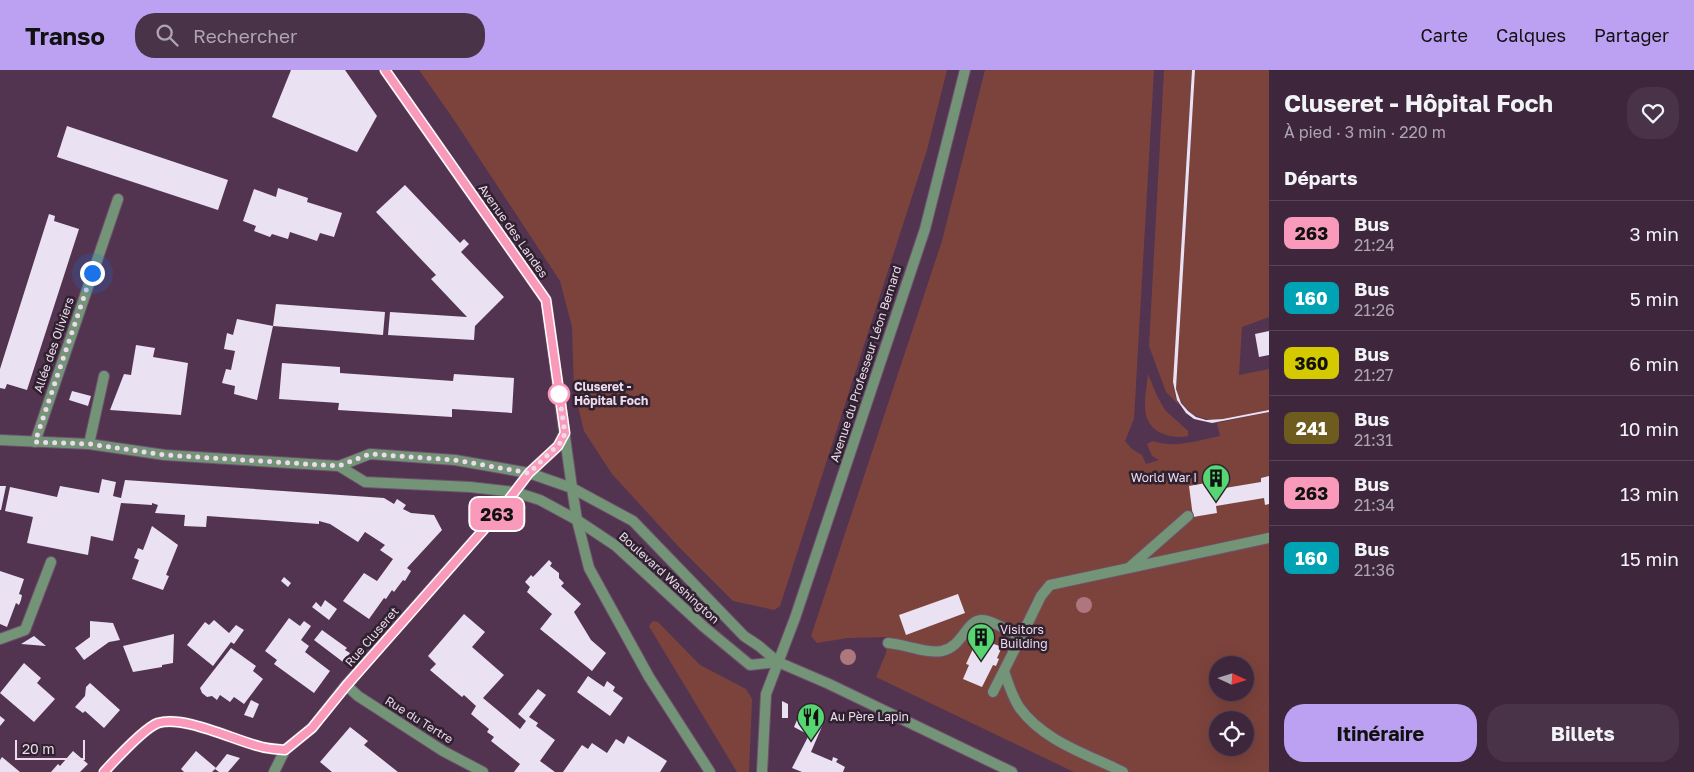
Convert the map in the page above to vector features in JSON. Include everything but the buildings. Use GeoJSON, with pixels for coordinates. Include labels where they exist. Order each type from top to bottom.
{"type":"FeatureCollection","features":[{"type":"Feature","properties":{"kind":"street","name":"Avenue des Landes"},"geometry":{"type":"LineString","coordinates":[[384,70],[546,300],[577,520],[589,568],[649,677],[710,772]]}},
{"type":"Feature","properties":{"kind":"street","name":"Avenue du Professeur Léon Bernard"},"geometry":{"type":"LineString","coordinates":[[762,772],[766,694],[793,624],[925,229],[965,70]]}},
{"type":"Feature","properties":{"kind":"street","name":"Allée des Oliviers"},"geometry":{"type":"LineString","coordinates":[[35,442],[118,199]]}},
{"type":"Feature","properties":{"kind":"street"},"geometry":{"type":"LineString","coordinates":[[90,444],[104,376]]}},
{"type":"Feature","properties":{"kind":"street"},"geometry":{"type":"LineString","coordinates":[[529,473],[558,446],[565,433]]}},
{"type":"Feature","properties":{"kind":"street"},"geometry":{"type":"LineString","coordinates":[[0,440],[90,444],[165,455],[339,466]]}},
{"type":"Feature","properties":{"kind":"street","name":"Boulevard Washington"},"geometry":{"type":"LineString","coordinates":[[339,466],[370,454],[455,460],[529,473],[572,488],[633,520],[744,636],[760,646],[778,662],[838,688],[1012,772]]}},
{"type":"Feature","properties":{"kind":"street","name":"Boulevard Washington"},"geometry":{"type":"LineString","coordinates":[[339,466],[365,482],[454,486],[514,492],[540,500],[577,520],[616,546],[704,627],[750,665],[778,662]]}},
{"type":"Feature","properties":{"kind":"street","name":"Rue Cluseret"},"geometry":{"type":"LineString","coordinates":[[285,750],[312,728],[346,686],[500,511],[529,473]]}},
{"type":"Feature","properties":{"kind":"street"},"geometry":{"type":"LineString","coordinates":[[1131,567],[1188,516]]}},
{"type":"Feature","properties":{"kind":"street"},"geometry":{"type":"LineString","coordinates":[[993,692],[1041,596],[1050,585],[1269,538]]}},
{"type":"Feature","properties":{"kind":"street"},"geometry":{"type":"LineString","coordinates":[[0,639],[25,630],[51,562]]}},
{"type":"Feature","properties":{"kind":"street"},"geometry":{"type":"LineString","coordinates":[[888,643],[940,652],[951,648],[960,640],[968,627],[976,621],[983,620],[1021,637]]}},
{"type":"Feature","properties":{"kind":"street"},"geometry":{"type":"LineString","coordinates":[[1004,671],[1018,705],[1041,731],[1056,741],[1123,772]]}},
{"type":"Feature","properties":{"kind":"street","name":"Rue du Tertre"},"geometry":{"type":"LineString","coordinates":[[346,686],[358,696],[443,751],[482,772]]}},
{"type":"Feature","properties":{"kind":"street"},"geometry":{"type":"LineString","coordinates":[[104,772],[134,741],[158,723],[179,722],[232,736],[263,747],[285,750],[274,772]]}},
{"type":"Feature","properties":{"kind":"shaded area"},"geometry":{"type":"Polygon","coordinates":[[[419,70],[947,70],[927,150],[780,606],[774,610],[733,601],[678,546],[612,474],[584,431],[574,390],[572,327],[560,281],[419,70]]]}},
{"type":"Feature","properties":{"kind":"shaded area"},"geometry":{"type":"Polygon","coordinates":[[[985,70],[1154,70],[1134,419],[1125,441],[1132,449],[1142,455],[1146,464],[1159,460],[1152,456],[1147,444],[1153,441],[1178,444],[1220,436],[1217,423],[1269,412],[1269,772],[1074,772],[876,677],[886,653],[888,637],[848,638],[817,643],[811,636],[942,241],[985,70]]]}},
{"type":"Feature","properties":{"kind":"shaded area"},"geometry":{"type":"Polygon","coordinates":[[[1164,70],[1192,70],[1173,382],[1179,405],[1166,392],[1149,346],[1164,70]]]}},
{"type":"Feature","properties":{"kind":"shaded area"},"geometry":{"type":"Polygon","coordinates":[[[1195,70],[1269,70],[1269,317],[1242,327],[1239,375],[1269,369],[1269,410],[1215,420],[1202,418],[1192,413],[1183,404],[1176,389],[1195,70]]]}},
{"type":"Feature","properties":{"kind":"shaded area"},"geometry":{"type":"Polygon","coordinates":[[[1148,374],[1165,410],[1188,431],[1188,436],[1174,437],[1161,433],[1149,422],[1145,408],[1148,374]]]}},
{"type":"Feature","properties":{"kind":"shaded area"},"geometry":{"type":"Polygon","coordinates":[[[653,621],[658,622],[700,665],[746,689],[752,699],[749,772],[737,772],[650,628],[649,626],[653,621]]]}},
{"type":"Feature","properties":{"kind":"bus line","name":"263"},"geometry":{"type":"LineString","coordinates":[[104,772],[134,741],[158,723],[179,722],[232,736],[244,742],[285,750],[312,728],[346,686],[500,511],[529,473],[562,441],[565,433],[546,300],[385,70]]}},
{"type":"Feature","properties":{"kind":"place","name":"Cluseret - Hôpital Foch"},"geometry":{"type":"Point","coordinates":[559,394]}},
{"type":"Feature","properties":{"kind":"place","name":"World War I"},"geometry":{"type":"Point","coordinates":[1216,502]}},
{"type":"Feature","properties":{"kind":"place","name":"Visitors Building"},"geometry":{"type":"Point","coordinates":[981,661]}},
{"type":"Feature","properties":{"kind":"place","name":"Au Père Lapin"},"geometry":{"type":"Point","coordinates":[811,741]}},
{"type":"Feature","properties":{"kind":"route"},"geometry":{"type":"LineString","coordinates":[[92,273],[35,442],[90,444],[165,455],[339,466],[370,454],[455,460],[529,473],[562,441],[565,433],[559,394]]}}]}
